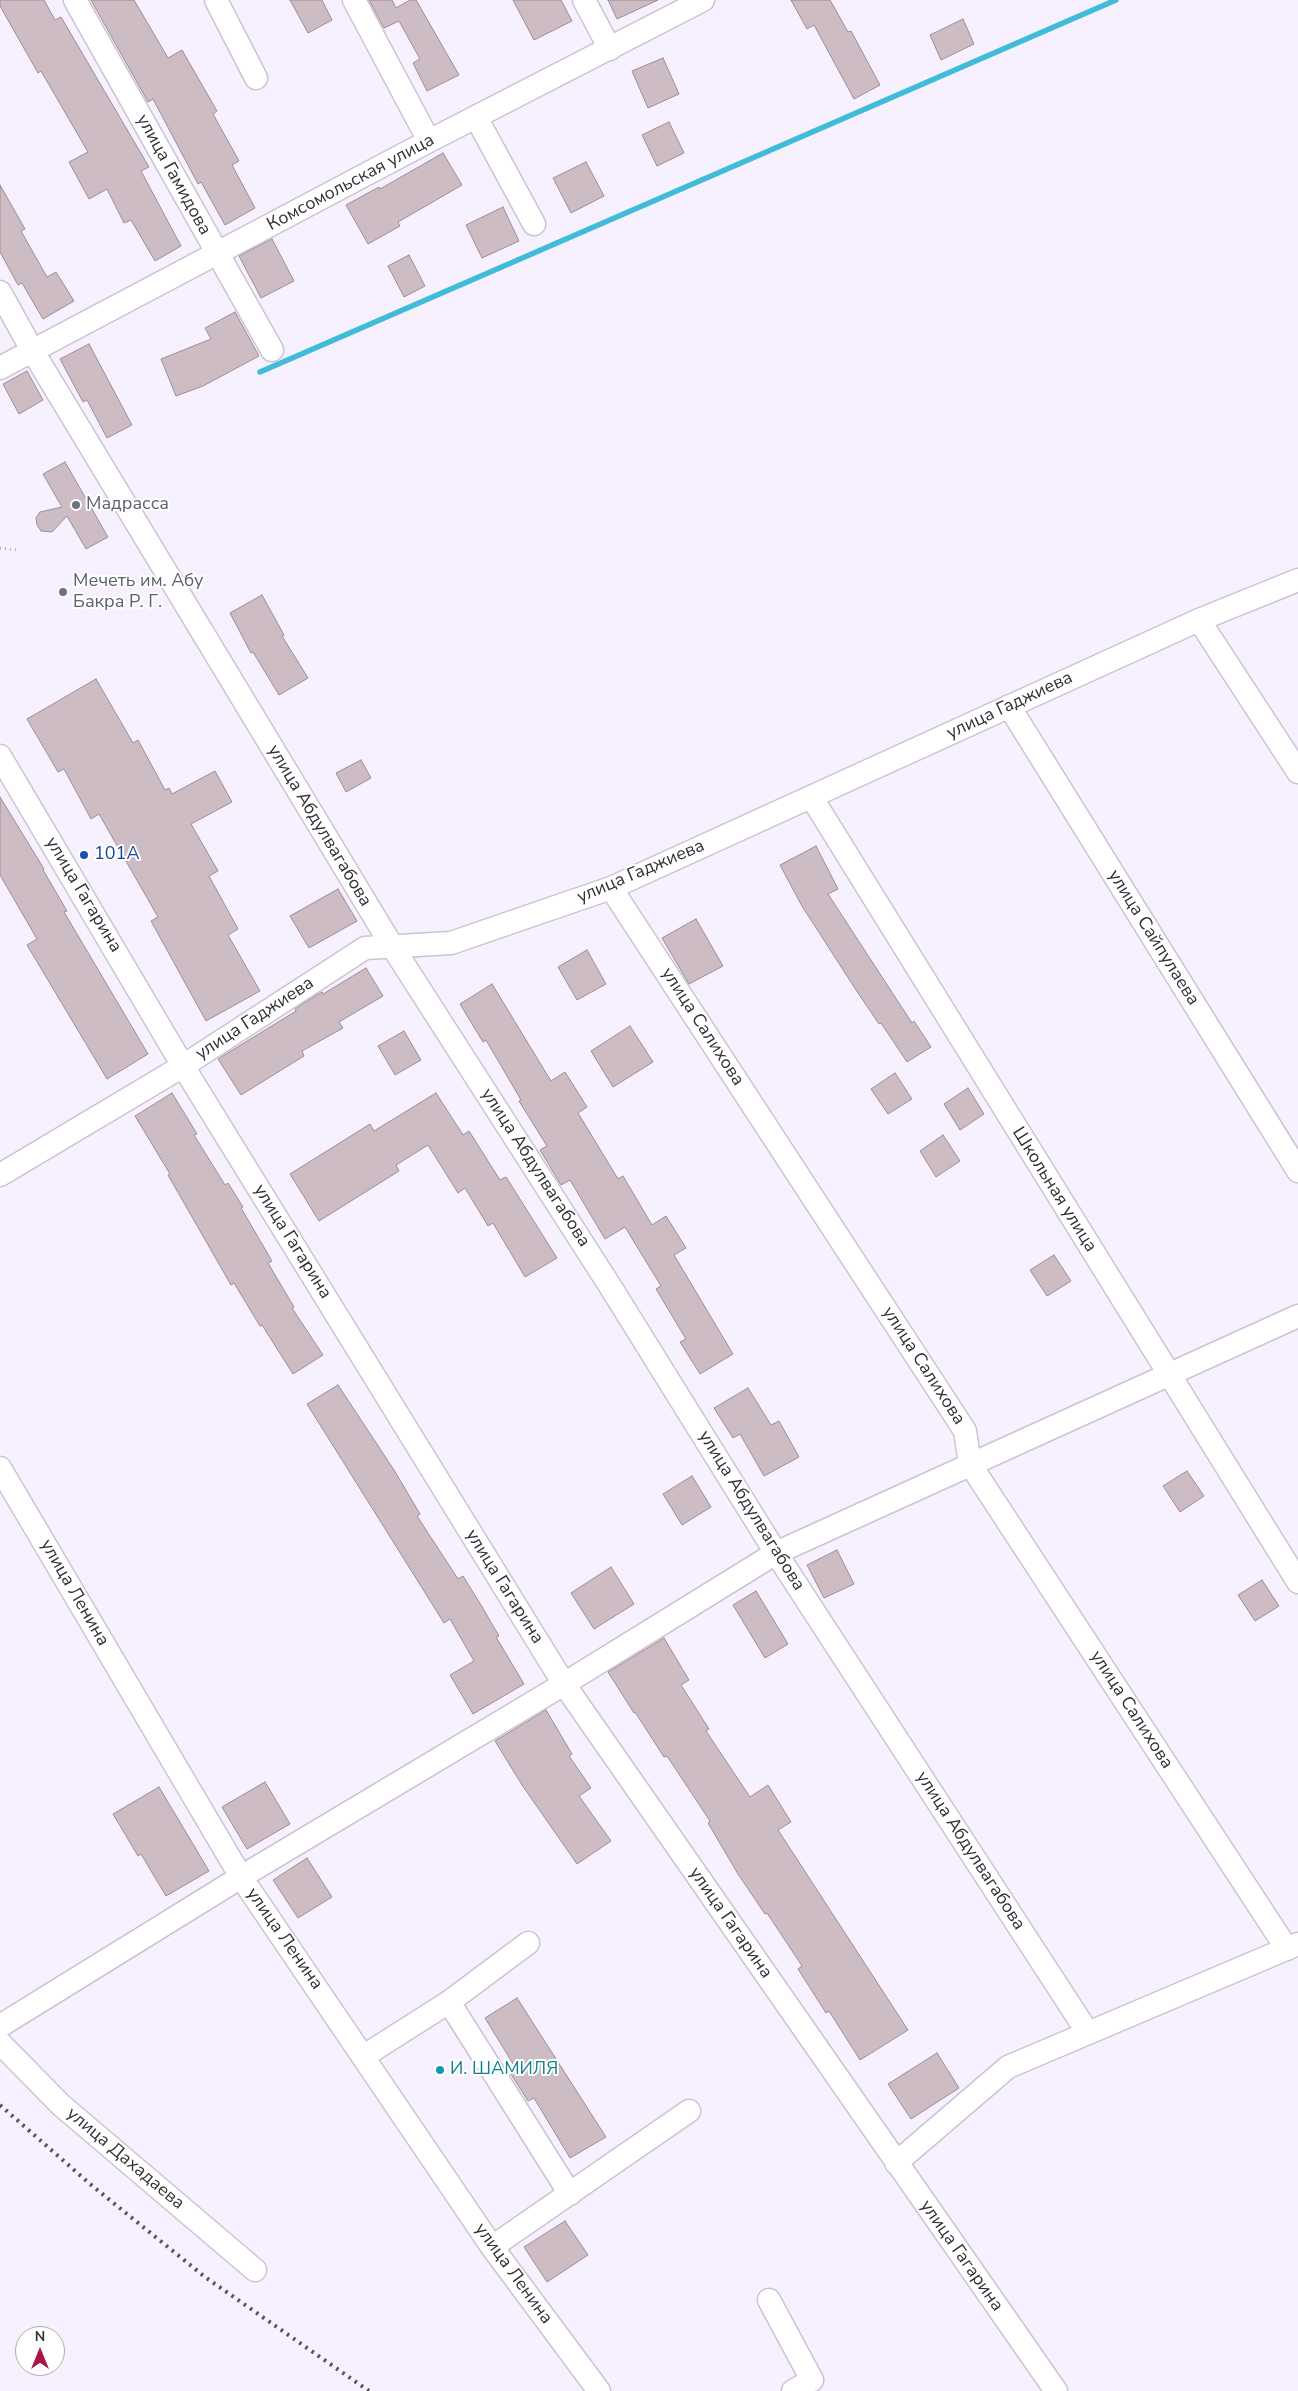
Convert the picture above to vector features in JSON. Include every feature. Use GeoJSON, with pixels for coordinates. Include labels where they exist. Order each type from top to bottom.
{"type":"FeatureCollection","features":[{"type":"Feature","properties":{"kind":"street","name":"улица Гамидова"},"geometry":{"type":"LineString","coordinates":[[75,0],[272,350]]}},
{"type":"Feature","properties":{"kind":"street"},"geometry":{"type":"LineString","coordinates":[[216,0],[256,78]]}},
{"type":"Feature","properties":{"kind":"street"},"geometry":{"type":"LineString","coordinates":[[354,0],[429,141]]}},
{"type":"Feature","properties":{"kind":"street"},"geometry":{"type":"LineString","coordinates":[[584,0],[610,49]]}},
{"type":"Feature","properties":{"kind":"street","name":"Комсомольская улица"},"geometry":{"type":"LineString","coordinates":[[0,368],[429,141],[703,0]]}},
{"type":"Feature","properties":{"kind":"street"},"geometry":{"type":"LineString","coordinates":[[476,117],[534,224]]}},
{"type":"Feature","properties":{"kind":"street","name":"улица Абдулвагабова"},"geometry":{"type":"LineString","coordinates":[[0,292],[32,350],[392,946],[610,1286],[776,1553],[1088,2033]]}},
{"type":"Feature","properties":{"kind":"street","name":"улица Гаджиева"},"geometry":{"type":"LineString","coordinates":[[0,1175],[183,1066],[365,948],[451,943],[611,888],[1199,620],[1298,580]]}},
{"type":"Feature","properties":{"kind":"street"},"geometry":{"type":"LineString","coordinates":[[1199,620],[1298,772]]}},
{"type":"Feature","properties":{"kind":"street","name":"улица Сайпулаева"},"geometry":{"type":"LineString","coordinates":[[1009,706],[1298,1170]]}},
{"type":"Feature","properties":{"kind":"street","name":"улица Гагарина"},"geometry":{"type":"LineString","coordinates":[[0,756],[183,1066],[564,1684],[1053,2390]]}},
{"type":"Feature","properties":{"kind":"street","name":"Школьная улица"},"geometry":{"type":"LineString","coordinates":[[812,798],[1298,1582]]}},
{"type":"Feature","properties":{"kind":"street","name":"улица Салихова"},"geometry":{"type":"LineString","coordinates":[[611,888],[965,1431],[970,1464],[1293,1947]]}},
{"type":"Feature","properties":{"kind":"street"},"geometry":{"type":"LineString","coordinates":[[0,2026],[241,1877],[564,1684],[776,1553],[1298,1316]]}},
{"type":"Feature","properties":{"kind":"street","name":"улица Ленина"},"geometry":{"type":"LineString","coordinates":[[0,1468],[241,1877],[492,2247],[599,2391]]}},
{"type":"Feature","properties":{"kind":"street"},"geometry":{"type":"LineString","coordinates":[[364,2056],[448,2002],[528,1943]]}},
{"type":"Feature","properties":{"kind":"street"},"geometry":{"type":"LineString","coordinates":[[896,2163],[1008,2067],[1293,1947]]}},
{"type":"Feature","properties":{"kind":"street"},"geometry":{"type":"LineString","coordinates":[[448,2002],[570,2194]]}},
{"type":"Feature","properties":{"kind":"street","name":"улица Дахадаева"},"geometry":{"type":"LineString","coordinates":[[0,2043],[61,2105],[255,2270]]}},
{"type":"Feature","properties":{"kind":"street"},"geometry":{"type":"LineString","coordinates":[[492,2247],[689,2111]]}},
{"type":"Feature","properties":{"kind":"street"},"geometry":{"type":"LineString","coordinates":[[769,2300],[812,2380],[793,2391]]}},
{"type":"Feature","properties":{"kind":"path"},"geometry":{"type":"LineString","coordinates":[[0,548],[17,550]]}},
{"type":"Feature","properties":{"kind":"building"},"geometry":{"type":"Polygon","coordinates":[[[0,0],[44,0],[55,20],[61,17],[149,167],[141,171],[181,246],[155,261],[131,220],[124,223],[107,189],[89,199],[69,162],[88,152],[41,71],[38,73],[0,6],[0,0]]]}},
{"type":"Feature","properties":{"kind":"building"},"geometry":{"type":"Polygon","coordinates":[[[91,0],[134,0],[168,58],[182,50],[217,111],[213,114],[239,161],[232,165],[255,208],[225,225],[201,182],[198,184],[153,99],[148,102],[91,0]]]}},
{"type":"Feature","properties":{"kind":"building"},"geometry":{"type":"Polygon","coordinates":[[[290,0],[322,0],[332,20],[308,33],[290,0]]]}},
{"type":"Feature","properties":{"kind":"building"},"geometry":{"type":"Polygon","coordinates":[[[369,0],[392,0],[396,8],[410,0],[416,0],[459,75],[427,91],[413,63],[420,59],[399,21],[384,28],[369,0]]]}},
{"type":"Feature","properties":{"kind":"building"},"geometry":{"type":"Polygon","coordinates":[[[513,0],[561,0],[572,21],[534,40],[513,0]]]}},
{"type":"Feature","properties":{"kind":"building"},"geometry":{"type":"Polygon","coordinates":[[[608,0],[658,0],[617,19],[608,0]]]}},
{"type":"Feature","properties":{"kind":"building"},"geometry":{"type":"Polygon","coordinates":[[[791,0],[830,0],[848,32],[851,31],[880,85],[854,99],[814,25],[807,29],[791,0]]]}},
{"type":"Feature","properties":{"kind":"building"},"geometry":{"type":"Polygon","coordinates":[[[963,19],[974,44],[941,60],[930,35],[963,19]]]}},
{"type":"Feature","properties":{"kind":"building"},"geometry":{"type":"Polygon","coordinates":[[[663,58],[679,94],[648,108],[632,71],[663,58]]]}},
{"type":"Feature","properties":{"kind":"building"},"geometry":{"type":"Polygon","coordinates":[[[669,122],[684,153],[657,166],[642,135],[669,122]]]}},
{"type":"Feature","properties":{"kind":"building"},"geometry":{"type":"Polygon","coordinates":[[[443,153],[462,185],[398,222],[400,226],[368,244],[346,205],[379,187],[380,189],[443,153]]]}},
{"type":"Feature","properties":{"kind":"building"},"geometry":{"type":"Polygon","coordinates":[[[586,162],[604,196],[571,213],[553,178],[586,162]]]}},
{"type":"Feature","properties":{"kind":"building"},"geometry":{"type":"Polygon","coordinates":[[[0,185],[25,229],[21,231],[47,277],[56,272],[74,301],[43,319],[22,283],[18,285],[0,252],[0,185]]]}},
{"type":"Feature","properties":{"kind":"building"},"geometry":{"type":"Polygon","coordinates":[[[503,207],[519,241],[482,258],[466,225],[503,207]]]}},
{"type":"Feature","properties":{"kind":"building"},"geometry":{"type":"Polygon","coordinates":[[[272,239],[294,281],[261,298],[239,256],[272,239]]]}},
{"type":"Feature","properties":{"kind":"building"},"geometry":{"type":"Polygon","coordinates":[[[409,255],[425,286],[404,297],[388,266],[409,255]]]}},
{"type":"Feature","properties":{"kind":"building"},"geometry":{"type":"Polygon","coordinates":[[[235,312],[259,356],[203,386],[176,396],[161,359],[211,339],[205,328],[235,312]]]}},
{"type":"Feature","properties":{"kind":"building"},"geometry":{"type":"Polygon","coordinates":[[[89,344],[132,425],[107,438],[87,400],[83,402],[60,359],[89,344]]]}},
{"type":"Feature","properties":{"kind":"building"},"geometry":{"type":"Polygon","coordinates":[[[27,371],[43,400],[19,414],[3,384],[27,371]]]}},
{"type":"Feature","properties":{"kind":"building","name":"Мадрасса"},"geometry":{"type":"Polygon","coordinates":[[[65,462],[108,537],[86,549],[67,516],[52,532],[41,531],[37,525],[36,518],[40,512],[62,507],[43,474],[65,462]]]}},
{"type":"Feature","properties":{"kind":"building"},"geometry":{"type":"Polygon","coordinates":[[[262,595],[284,635],[282,636],[308,678],[279,695],[253,652],[251,653],[230,613],[262,595]]]}},
{"type":"Feature","properties":{"kind":"building"},"geometry":{"type":"Polygon","coordinates":[[[96,679],[133,743],[138,740],[165,790],[169,788],[172,794],[215,771],[232,802],[191,824],[218,871],[209,876],[238,929],[228,935],[260,991],[206,1021],[151,921],[158,917],[99,814],[91,819],[64,769],[58,772],[27,719],[96,679]]]}},
{"type":"Feature","properties":{"kind":"building"},"geometry":{"type":"Polygon","coordinates":[[[361,760],[371,778],[346,792],[336,773],[361,760]]]}},
{"type":"Feature","properties":{"kind":"building"},"geometry":{"type":"Polygon","coordinates":[[[0,797],[44,869],[67,911],[64,912],[148,1054],[107,1079],[27,945],[37,939],[0,875],[0,797]]]}},
{"type":"Feature","properties":{"kind":"building"},"geometry":{"type":"Polygon","coordinates":[[[816,846],[838,889],[828,894],[912,1023],[914,1021],[931,1047],[907,1062],[856,990],[802,906],[780,865],[816,846]]]}},
{"type":"Feature","properties":{"kind":"building"},"geometry":{"type":"Polygon","coordinates":[[[338,889],[357,921],[309,948],[290,916],[338,889]]]}},
{"type":"Feature","properties":{"kind":"building"},"geometry":{"type":"Polygon","coordinates":[[[696,919],[723,966],[689,984],[662,938],[696,919]]]}},
{"type":"Feature","properties":{"kind":"building"},"geometry":{"type":"Polygon","coordinates":[[[587,950],[606,984],[577,1000],[558,967],[587,950]]]}},
{"type":"Feature","properties":{"kind":"building"},"geometry":{"type":"Polygon","coordinates":[[[366,968],[383,996],[339,1022],[343,1028],[302,1051],[304,1056],[241,1095],[218,1059],[296,1011],[295,1009],[315,996],[322,992],[323,994],[366,968]]]}},
{"type":"Feature","properties":{"kind":"building"},"geometry":{"type":"Polygon","coordinates":[[[492,984],[551,1081],[565,1072],[587,1107],[578,1113],[618,1179],[623,1176],[652,1225],[666,1216],[686,1248],[674,1255],[733,1354],[700,1374],[680,1342],[686,1339],[656,1289],[661,1286],[625,1227],[605,1239],[570,1180],[561,1185],[540,1150],[547,1146],[519,1101],[521,1100],[486,1040],[483,1042],[460,1004],[492,984]]]}},
{"type":"Feature","properties":{"kind":"building"},"geometry":{"type":"Polygon","coordinates":[[[630,1026],[653,1062],[613,1087],[591,1051],[630,1026]]]}},
{"type":"Feature","properties":{"kind":"building"},"geometry":{"type":"Polygon","coordinates":[[[404,1031],[421,1060],[395,1075],[378,1046],[404,1031]]]}},
{"type":"Feature","properties":{"kind":"building"},"geometry":{"type":"Polygon","coordinates":[[[895,1073],[912,1099],[888,1114],[871,1089],[895,1073]]]}},
{"type":"Feature","properties":{"kind":"building"},"geometry":{"type":"Polygon","coordinates":[[[968,1088],[984,1114],[960,1130],[944,1104],[968,1088]]]}},
{"type":"Feature","properties":{"kind":"building"},"geometry":{"type":"Polygon","coordinates":[[[172,1093],[197,1134],[194,1135],[225,1185],[228,1183],[243,1207],[241,1208],[272,1261],[268,1263],[294,1307],[292,1308],[323,1355],[293,1374],[262,1325],[260,1326],[234,1283],[231,1285],[168,1175],[170,1174],[135,1116],[172,1093]]]}},
{"type":"Feature","properties":{"kind":"building"},"geometry":{"type":"Polygon","coordinates":[[[436,1093],[463,1135],[469,1131],[500,1180],[506,1177],[557,1258],[525,1277],[493,1223],[488,1226],[465,1188],[458,1193],[428,1145],[396,1165],[399,1171],[319,1221],[290,1174],[370,1124],[374,1131],[436,1093]]]}},
{"type":"Feature","properties":{"kind":"building"},"geometry":{"type":"Polygon","coordinates":[[[943,1135],[960,1161],[936,1177],[920,1151],[943,1135]]]}},
{"type":"Feature","properties":{"kind":"building"},"geometry":{"type":"Polygon","coordinates":[[[1054,1255],[1071,1281],[1047,1296],[1030,1270],[1054,1255]]]}},
{"type":"Feature","properties":{"kind":"building"},"geometry":{"type":"Polygon","coordinates":[[[338,1385],[394,1470],[420,1514],[417,1516],[458,1579],[463,1576],[499,1636],[496,1637],[524,1684],[473,1714],[450,1675],[474,1661],[450,1619],[444,1623],[307,1404],[338,1385]]]}},
{"type":"Feature","properties":{"kind":"building"},"geometry":{"type":"Polygon","coordinates":[[[748,1388],[771,1425],[779,1421],[799,1457],[764,1476],[740,1434],[733,1438],[714,1408],[748,1388]]]}},
{"type":"Feature","properties":{"kind":"building"},"geometry":{"type":"Polygon","coordinates":[[[1187,1471],[1204,1496],[1180,1512],[1163,1486],[1187,1471]]]}},
{"type":"Feature","properties":{"kind":"building"},"geometry":{"type":"Polygon","coordinates":[[[692,1476],[711,1507],[682,1525],[663,1494],[692,1476]]]}},
{"type":"Feature","properties":{"kind":"building"},"geometry":{"type":"Polygon","coordinates":[[[837,1550],[854,1584],[824,1598],[807,1565],[837,1550]]]}},
{"type":"Feature","properties":{"kind":"building"},"geometry":{"type":"Polygon","coordinates":[[[611,1567],[634,1604],[594,1629],[571,1593],[611,1567]]]}},
{"type":"Feature","properties":{"kind":"building"},"geometry":{"type":"Polygon","coordinates":[[[1262,1580],[1279,1606],[1255,1621],[1238,1595],[1262,1580]]]}},
{"type":"Feature","properties":{"kind":"building"},"geometry":{"type":"Polygon","coordinates":[[[756,1591],[788,1644],[765,1658],[733,1605],[756,1591]]]}},
{"type":"Feature","properties":{"kind":"building"},"geometry":{"type":"Polygon","coordinates":[[[664,1638],[689,1680],[681,1685],[709,1729],[706,1731],[750,1797],[768,1785],[791,1822],[778,1830],[908,2030],[860,2060],[829,2011],[826,2013],[798,1969],[802,1966],[767,1913],[765,1914],[738,1874],[708,1823],[710,1821],[667,1756],[664,1757],[608,1672],[664,1638]]]}},
{"type":"Feature","properties":{"kind":"building"},"geometry":{"type":"Polygon","coordinates":[[[546,1710],[572,1754],[569,1756],[591,1788],[579,1796],[611,1841],[577,1864],[522,1785],[495,1741],[546,1710]]]}},
{"type":"Feature","properties":{"kind":"building"},"geometry":{"type":"Polygon","coordinates":[[[265,1782],[290,1824],[247,1849],[222,1807],[265,1782]]]}},
{"type":"Feature","properties":{"kind":"building"},"geometry":{"type":"Polygon","coordinates":[[[159,1787],[209,1871],[166,1896],[141,1854],[138,1856],[113,1814],[159,1787]]]}},
{"type":"Feature","properties":{"kind":"building"},"geometry":{"type":"Polygon","coordinates":[[[307,1858],[332,1897],[298,1918],[273,1880],[307,1858]]]}},
{"type":"Feature","properties":{"kind":"building"},"geometry":{"type":"Polygon","coordinates":[[[517,1998],[606,2137],[570,2158],[534,2098],[528,2101],[509,2071],[515,2067],[485,2018],[517,1998]]]}},
{"type":"Feature","properties":{"kind":"building"},"geometry":{"type":"Polygon","coordinates":[[[937,2053],[959,2088],[911,2119],[888,2084],[937,2053]]]}},
{"type":"Feature","properties":{"kind":"building"},"geometry":{"type":"Polygon","coordinates":[[[565,2221],[588,2255],[547,2282],[524,2247],[565,2221]]]}},
{"type":"Feature","properties":{"kind":"waterway"},"geometry":{"type":"LineString","coordinates":[[260,372],[1116,0]]}},
{"type":"Feature","properties":{"kind":"railway"},"geometry":{"type":"LineString","coordinates":[[0,2105],[90,2184],[205,2277],[369,2391]]}},
{"type":"Feature","properties":{"kind":"place","name":"Мадрасса"},"geometry":{"type":"Point","coordinates":[76,505]}},
{"type":"Feature","properties":{"kind":"place","name":"Мечеть им. Абу Бакра Р. Г."},"geometry":{"type":"Point","coordinates":[63,592]}},
{"type":"Feature","properties":{"kind":"place","name":"101А"},"geometry":{"type":"Point","coordinates":[84,855]}},
{"type":"Feature","properties":{"kind":"place","name":"И. ШАМИЛЯ"},"geometry":{"type":"Point","coordinates":[440,2070]}}]}
